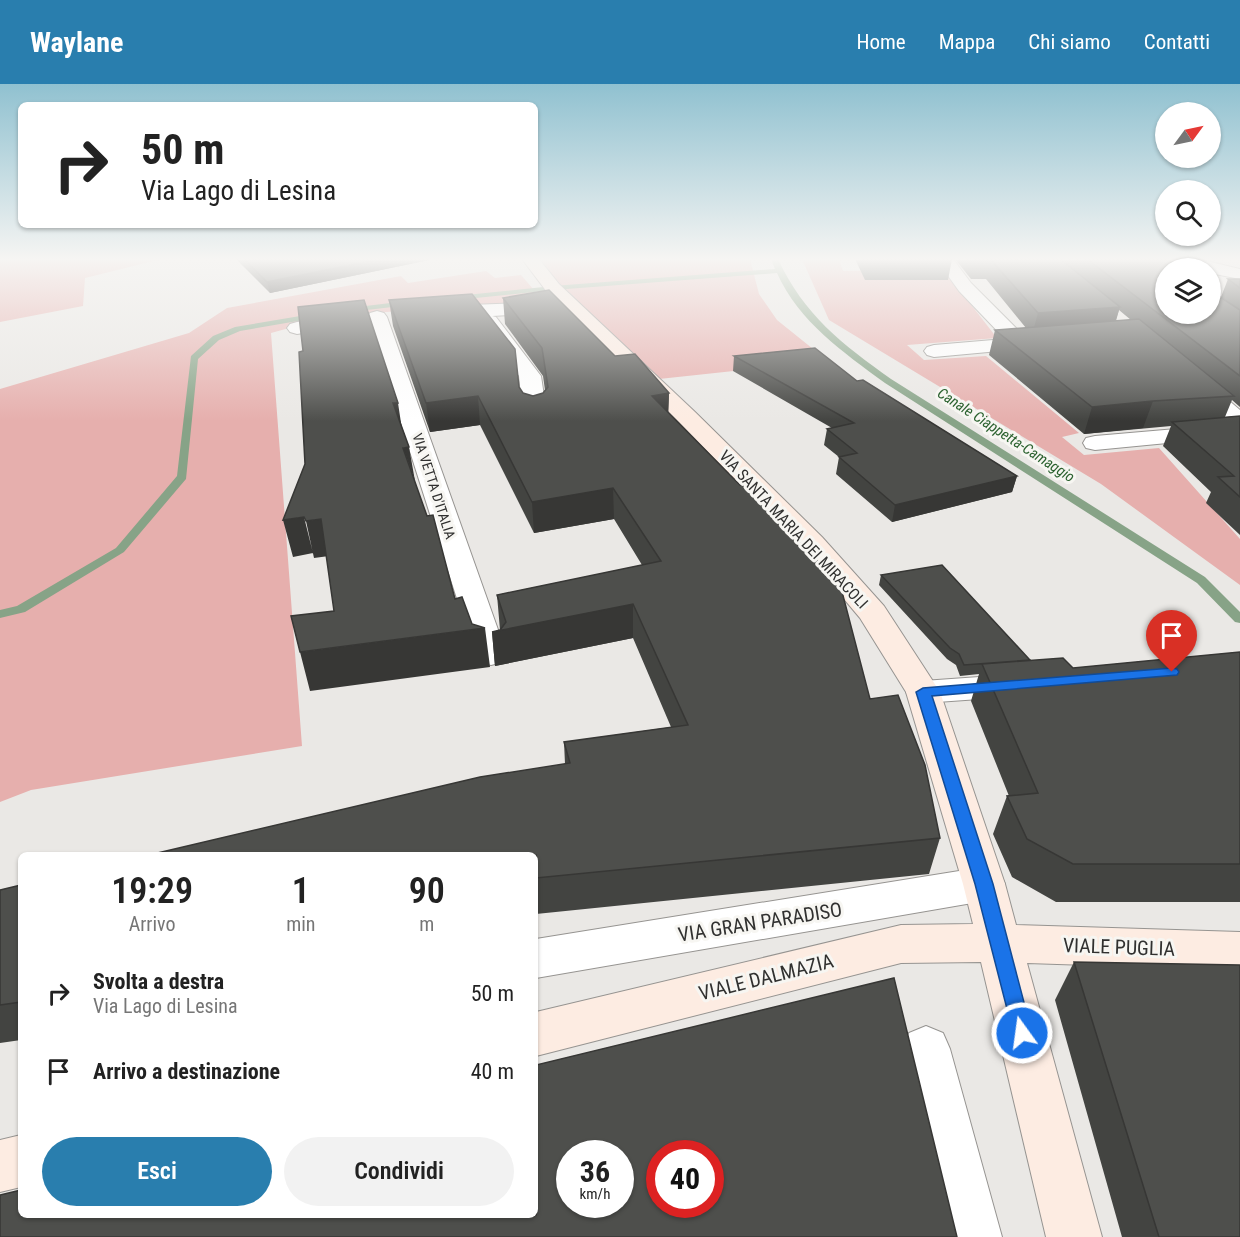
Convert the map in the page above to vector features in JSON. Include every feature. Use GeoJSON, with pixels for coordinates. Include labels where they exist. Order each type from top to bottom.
{"type":"FeatureCollection","features":[{"type":"Feature","properties":{"kind":"street"},"geometry":{"type":"LineString","coordinates":[[426,313],[431,313]]}},
{"type":"Feature","properties":{"kind":"street"},"geometry":{"type":"LineString","coordinates":[[483,313],[530,376],[535,416]]}},
{"type":"Feature","properties":{"kind":"street","name":"VIA SANTA MARIA DEI MIRACOLI"},"geometry":{"type":"LineString","coordinates":[[578,313],[687,417],[812,543],[873,613],[923,692],[984,884],[1074,1237]]}},
{"type":"Feature","properties":{"kind":"street"},"geometry":{"type":"LineString","coordinates":[[990,313],[1021,344]]}},
{"type":"Feature","properties":{"kind":"street","name":"VIA VETTA D'ITALIA"},"geometry":{"type":"LineString","coordinates":[[297,328],[388,316],[491,655]]}},
{"type":"Feature","properties":{"kind":"street"},"geometry":{"type":"LineString","coordinates":[[934,351],[1056,341]]}},
{"type":"Feature","properties":{"kind":"street"},"geometry":{"type":"LineString","coordinates":[[1180,371],[1240,422]]}},
{"type":"Feature","properties":{"kind":"street"},"geometry":{"type":"LineString","coordinates":[[1095,443],[1240,430]]}},
{"type":"Feature","properties":{"kind":"street"},"geometry":{"type":"LineString","coordinates":[[923,692],[1052,682]]}},
{"type":"Feature","properties":{"kind":"street","name":"VIA GRAN PARADISO"},"geometry":{"type":"LineString","coordinates":[[538,959],[984,884]]}},
{"type":"Feature","properties":{"kind":"street","name":"VIALE PUGLIA"},"geometry":{"type":"LineString","coordinates":[[999,943],[1240,951]]}},
{"type":"Feature","properties":{"kind":"street","name":"VIALE DALMAZIA"},"geometry":{"type":"LineString","coordinates":[[538,1034],[901,944],[999,943]]}},
{"type":"Feature","properties":{"kind":"street"},"geometry":{"type":"LineString","coordinates":[[926,1049],[974,1237]]}},
{"type":"Feature","properties":{"kind":"street"},"geometry":{"type":"LineString","coordinates":[[0,1166],[18,1162]]}},
{"type":"Feature","properties":{"kind":"shaded area"},"geometry":{"type":"Polygon","coordinates":[[[0,313],[48,313],[0,322],[0,313]]]}},
{"type":"Feature","properties":{"kind":"shaded area"},"geometry":{"type":"Polygon","coordinates":[[[220,313],[376,313],[333,316],[271,333],[302,746],[31,790],[0,802],[0,389],[189,333],[220,313]]]}},
{"type":"Feature","properties":{"kind":"shaded area"},"geometry":{"type":"Polygon","coordinates":[[[590,313],[772,313],[777,320],[828,361],[659,379],[590,313]]]}},
{"type":"Feature","properties":{"kind":"shaded area"},"geometry":{"type":"Polygon","coordinates":[[[826,313],[977,313],[997,338],[907,345],[924,360],[986,356],[1079,433],[1062,437],[1084,455],[1159,448],[1240,539],[1240,585],[1101,484],[829,320],[826,313]]]}},
{"type":"Feature","properties":{"kind":"building"},"geometry":{"type":"Polygon","coordinates":[[[299,313],[368,313],[398,403],[393,403],[409,447],[403,448],[427,516],[433,515],[455,599],[462,597],[472,624],[485,628],[300,652],[291,616],[334,611],[321,519],[306,521],[304,517],[283,520],[305,464],[299,352],[303,351],[299,313]]]}},
{"type":"Feature","properties":{"kind":"building"},"geometry":{"type":"Polygon","coordinates":[[[394,313],[487,313],[515,349],[519,387],[523,393],[533,396],[543,393],[548,387],[542,348],[515,313],[572,313],[615,356],[635,354],[669,393],[652,396],[740,485],[745,484],[820,563],[834,561],[870,699],[898,695],[925,765],[940,838],[538,878],[538,852],[162,852],[480,777],[570,763],[564,742],[688,725],[633,604],[492,632],[500,630],[506,622],[497,595],[661,561],[613,488],[532,502],[478,396],[426,403],[394,313]]]}},
{"type":"Feature","properties":{"kind":"building"},"geometry":{"type":"Polygon","coordinates":[[[1221,313],[1240,313],[1240,376],[1172,324],[1221,324],[1221,313]]]}},
{"type":"Feature","properties":{"kind":"building"},"geometry":{"type":"Polygon","coordinates":[[[1139,319],[1234,396],[1092,407],[995,330],[1139,319]]]}},
{"type":"Feature","properties":{"kind":"building"},"geometry":{"type":"Polygon","coordinates":[[[815,348],[857,381],[863,380],[1017,476],[895,505],[839,457],[857,453],[827,429],[854,423],[734,356],[815,348]]]}},
{"type":"Feature","properties":{"kind":"building"},"geometry":{"type":"Polygon","coordinates":[[[1240,416],[1240,497],[1218,477],[1234,476],[1172,422],[1240,416]]]}},
{"type":"Feature","properties":{"kind":"building"},"geometry":{"type":"Polygon","coordinates":[[[942,565],[1030,660],[964,665],[959,654],[950,648],[881,575],[942,565]]]}},
{"type":"Feature","properties":{"kind":"building"},"geometry":{"type":"Polygon","coordinates":[[[1240,652],[1240,864],[1073,864],[1027,839],[1007,796],[1038,793],[982,664],[1063,658],[1073,668],[1240,652]]]}},
{"type":"Feature","properties":{"kind":"building"},"geometry":{"type":"Polygon","coordinates":[[[18,886],[18,1002],[0,1005],[0,890],[18,886]]]}},
{"type":"Feature","properties":{"kind":"building"},"geometry":{"type":"Polygon","coordinates":[[[1074,962],[1240,965],[1240,1237],[1159,1237],[1074,962]]]}},
{"type":"Feature","properties":{"kind":"building"},"geometry":{"type":"Polygon","coordinates":[[[894,978],[957,1237],[0,1237],[0,1195],[18,1191],[18,1218],[538,1218],[538,1065],[894,978]]]}},
{"type":"Feature","properties":{"kind":"waterway","name":"Canale Ciappetta-Camaggio"},"geometry":{"type":"LineString","coordinates":[[807,313],[837,342],[888,381],[1201,580],[1240,619]]}},
{"type":"Feature","properties":{"kind":"waterway"},"geometry":{"type":"LineString","coordinates":[[0,614],[21,609],[120,550],[182,477],[194,358],[216,338],[238,329],[318,315]]}},
{"type":"Feature","properties":{"kind":"route"},"geometry":{"type":"LineString","coordinates":[[1022,1033],[984,884],[923,692],[1172,672]]}}]}
